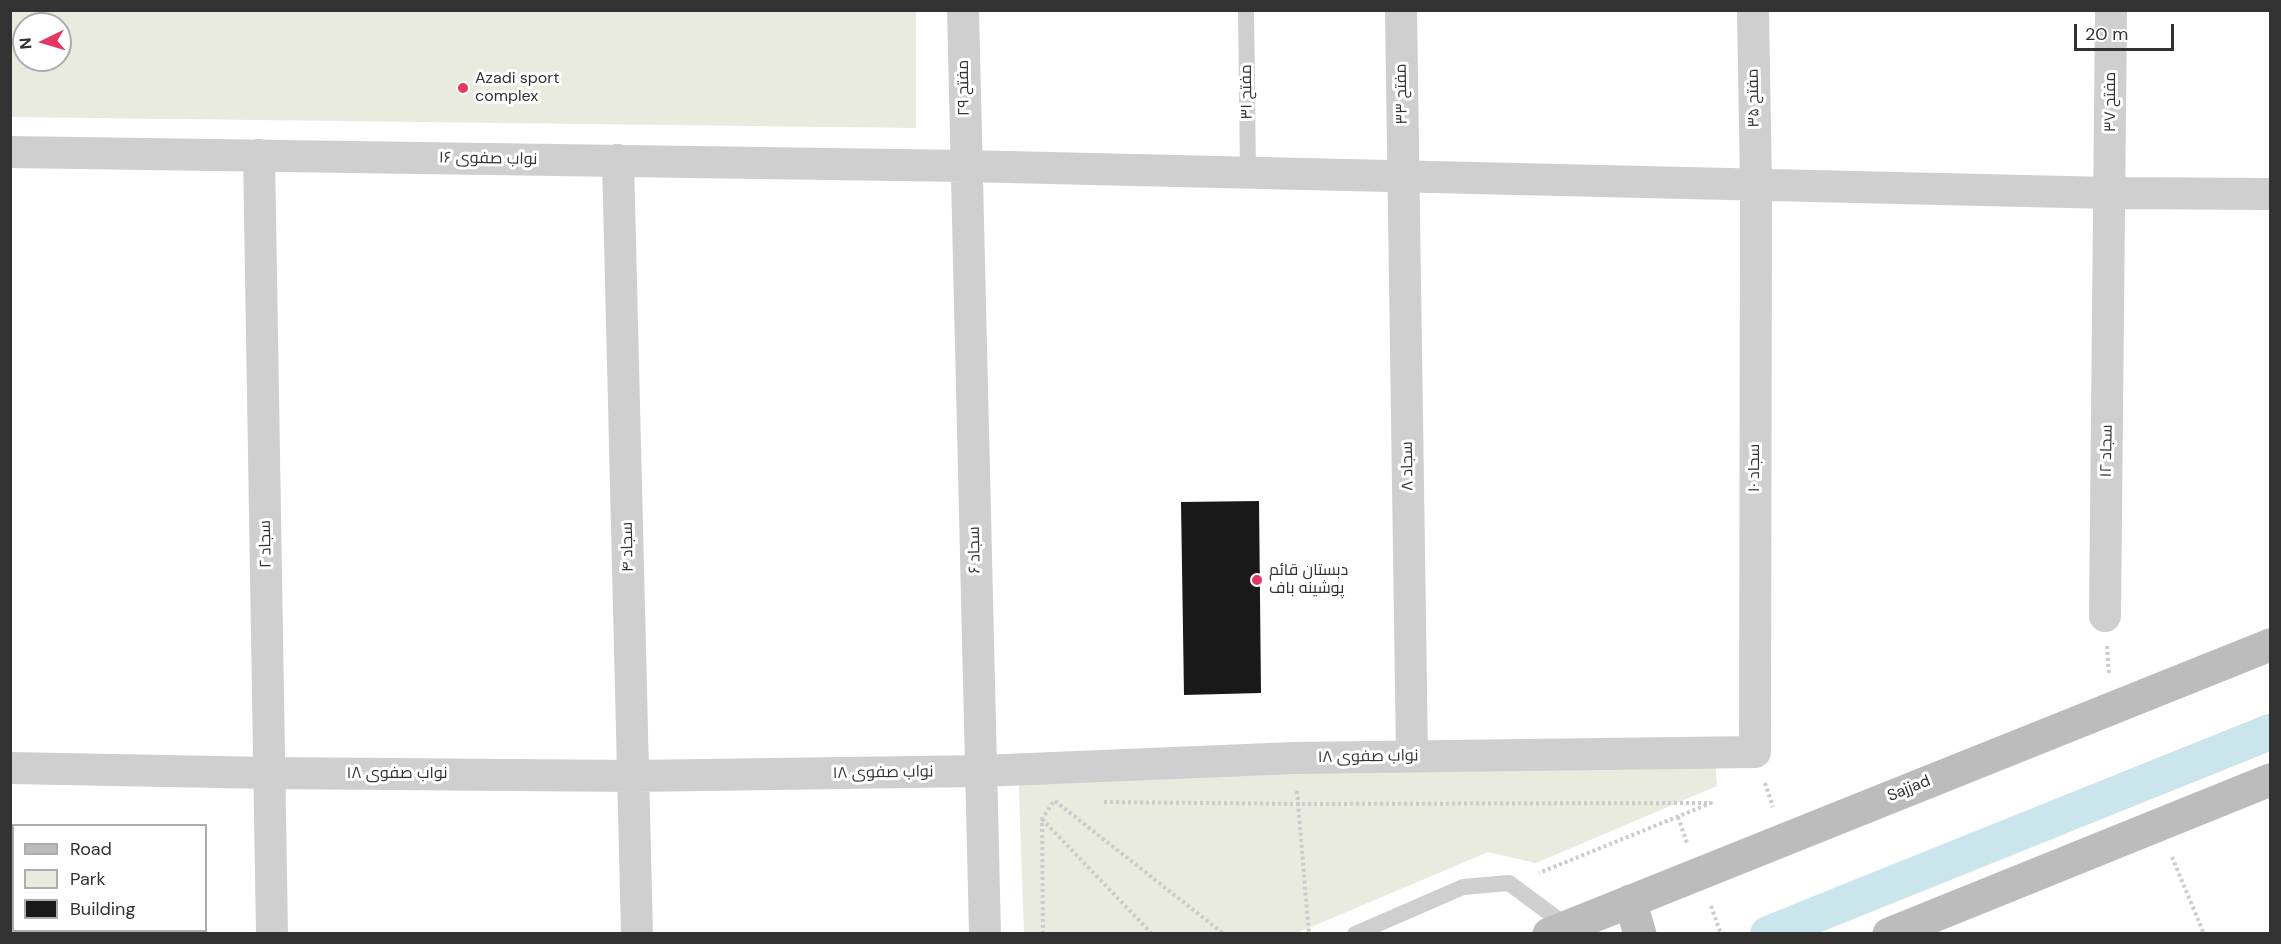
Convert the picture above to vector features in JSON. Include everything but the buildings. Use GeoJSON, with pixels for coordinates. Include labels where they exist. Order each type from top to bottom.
{"type":"FeatureCollection","features":[{"type":"Feature","properties":{"kind":"main road","name":"Sajjad"},"geometry":{"type":"LineString","coordinates":[[1558,930],[2271,645]]}},
{"type":"Feature","properties":{"kind":"main road"},"geometry":{"type":"LineString","coordinates":[[1889,933],[2271,780]]}},
{"type":"Feature","properties":{"kind":"main road"},"geometry":{"type":"LineString","coordinates":[[1630,901],[1640,933]]}},
{"type":"Feature","properties":{"kind":"street","name":"مفتح ۲۹"},"geometry":{"type":"LineString","coordinates":[[963,10],[965,166]]}},
{"type":"Feature","properties":{"kind":"street","name":"مفتح ۳۳"},"geometry":{"type":"LineString","coordinates":[[1401,10],[1403,177]]}},
{"type":"Feature","properties":{"kind":"street","name":"مفتح ۳۵"},"geometry":{"type":"LineString","coordinates":[[1753,10],[1756,185]]}},
{"type":"Feature","properties":{"kind":"street","name":"مفتح ۳۷"},"geometry":{"type":"LineString","coordinates":[[2110,193],[2112,10]]}},
{"type":"Feature","properties":{"kind":"street","name":"نواب صفوی ۱۶"},"geometry":{"type":"LineString","coordinates":[[10,152],[965,166],[2110,193],[2271,194]]}},
{"type":"Feature","properties":{"kind":"street","name":"سجاد ۲"},"geometry":{"type":"LineString","coordinates":[[260,155],[272,933]]}},
{"type":"Feature","properties":{"kind":"street","name":"سجاد ۴"},"geometry":{"type":"LineString","coordinates":[[618,160],[637,933]]}},
{"type":"Feature","properties":{"kind":"street","name":"سجاد ۶"},"geometry":{"type":"LineString","coordinates":[[965,166],[985,933]]}},
{"type":"Feature","properties":{"kind":"street","name":"سجاد ۸"},"geometry":{"type":"LineString","coordinates":[[1403,177],[1413,756]]}},
{"type":"Feature","properties":{"kind":"street","name":"سجاد ۱۰"},"geometry":{"type":"LineString","coordinates":[[1755,752],[1756,185]]}},
{"type":"Feature","properties":{"kind":"street","name":"سجاد ۱۲"},"geometry":{"type":"LineString","coordinates":[[2105,616],[2110,193]]}},
{"type":"Feature","properties":{"kind":"street","name":"نواب صفوی ۱۸"},"geometry":{"type":"LineString","coordinates":[[10,768],[634,776],[981,771],[1294,758],[1755,752]]}},
{"type":"Feature","properties":{"kind":"lane","name":"مفتح ۳۱"},"geometry":{"type":"LineString","coordinates":[[1246,10],[1248,172]]}},
{"type":"Feature","properties":{"kind":"lane"},"geometry":{"type":"LineString","coordinates":[[1355,933],[1463,887],[1509,883],[1558,930]]}},
{"type":"Feature","properties":{"kind":"path"},"geometry":{"type":"LineString","coordinates":[[2105,616],[2110,709]]}},
{"type":"Feature","properties":{"kind":"path"},"geometry":{"type":"LineString","coordinates":[[1755,752],[1783,840]]}},
{"type":"Feature","properties":{"kind":"path"},"geometry":{"type":"LineString","coordinates":[[1294,758],[1309,933]]}},
{"type":"Feature","properties":{"kind":"path"},"geometry":{"type":"LineString","coordinates":[[1055,801],[1066,801]]}},
{"type":"Feature","properties":{"kind":"path"},"geometry":{"type":"LineString","coordinates":[[1043,933],[1042,819],[1055,801]]}},
{"type":"Feature","properties":{"kind":"path"},"geometry":{"type":"LineString","coordinates":[[1055,801],[1224,933]]}},
{"type":"Feature","properties":{"kind":"path"},"geometry":{"type":"LineString","coordinates":[[1101,802],[1711,803],[1560,866],[1509,883]]}},
{"type":"Feature","properties":{"kind":"path"},"geometry":{"type":"LineString","coordinates":[[1042,819],[1152,933]]}},
{"type":"Feature","properties":{"kind":"path"},"geometry":{"type":"LineString","coordinates":[[2159,825],[2204,933]]}},
{"type":"Feature","properties":{"kind":"green space","name":"Azadi sport complex"},"geometry":{"type":"Polygon","coordinates":[[[11,10],[916,11],[916,128],[11,117],[11,10]]]}},
{"type":"Feature","properties":{"kind":"green space"},"geometry":{"type":"Polygon","coordinates":[[[1715,761],[1717,786],[1536,863],[1488,852],[1297,933],[1024,934],[1018,765],[1715,761]]]}},
{"type":"Feature","properties":{"kind":"waterway"},"geometry":{"type":"LineString","coordinates":[[1768,934],[2270,732]]}},
{"type":"Feature","properties":{"kind":"place","name":"Azadi sport complex"},"geometry":{"type":"Point","coordinates":[463,88]}},
{"type":"Feature","properties":{"kind":"place","name":"دبستان قائم پوشینه باف"},"geometry":{"type":"Point","coordinates":[1257,580]}}]}
